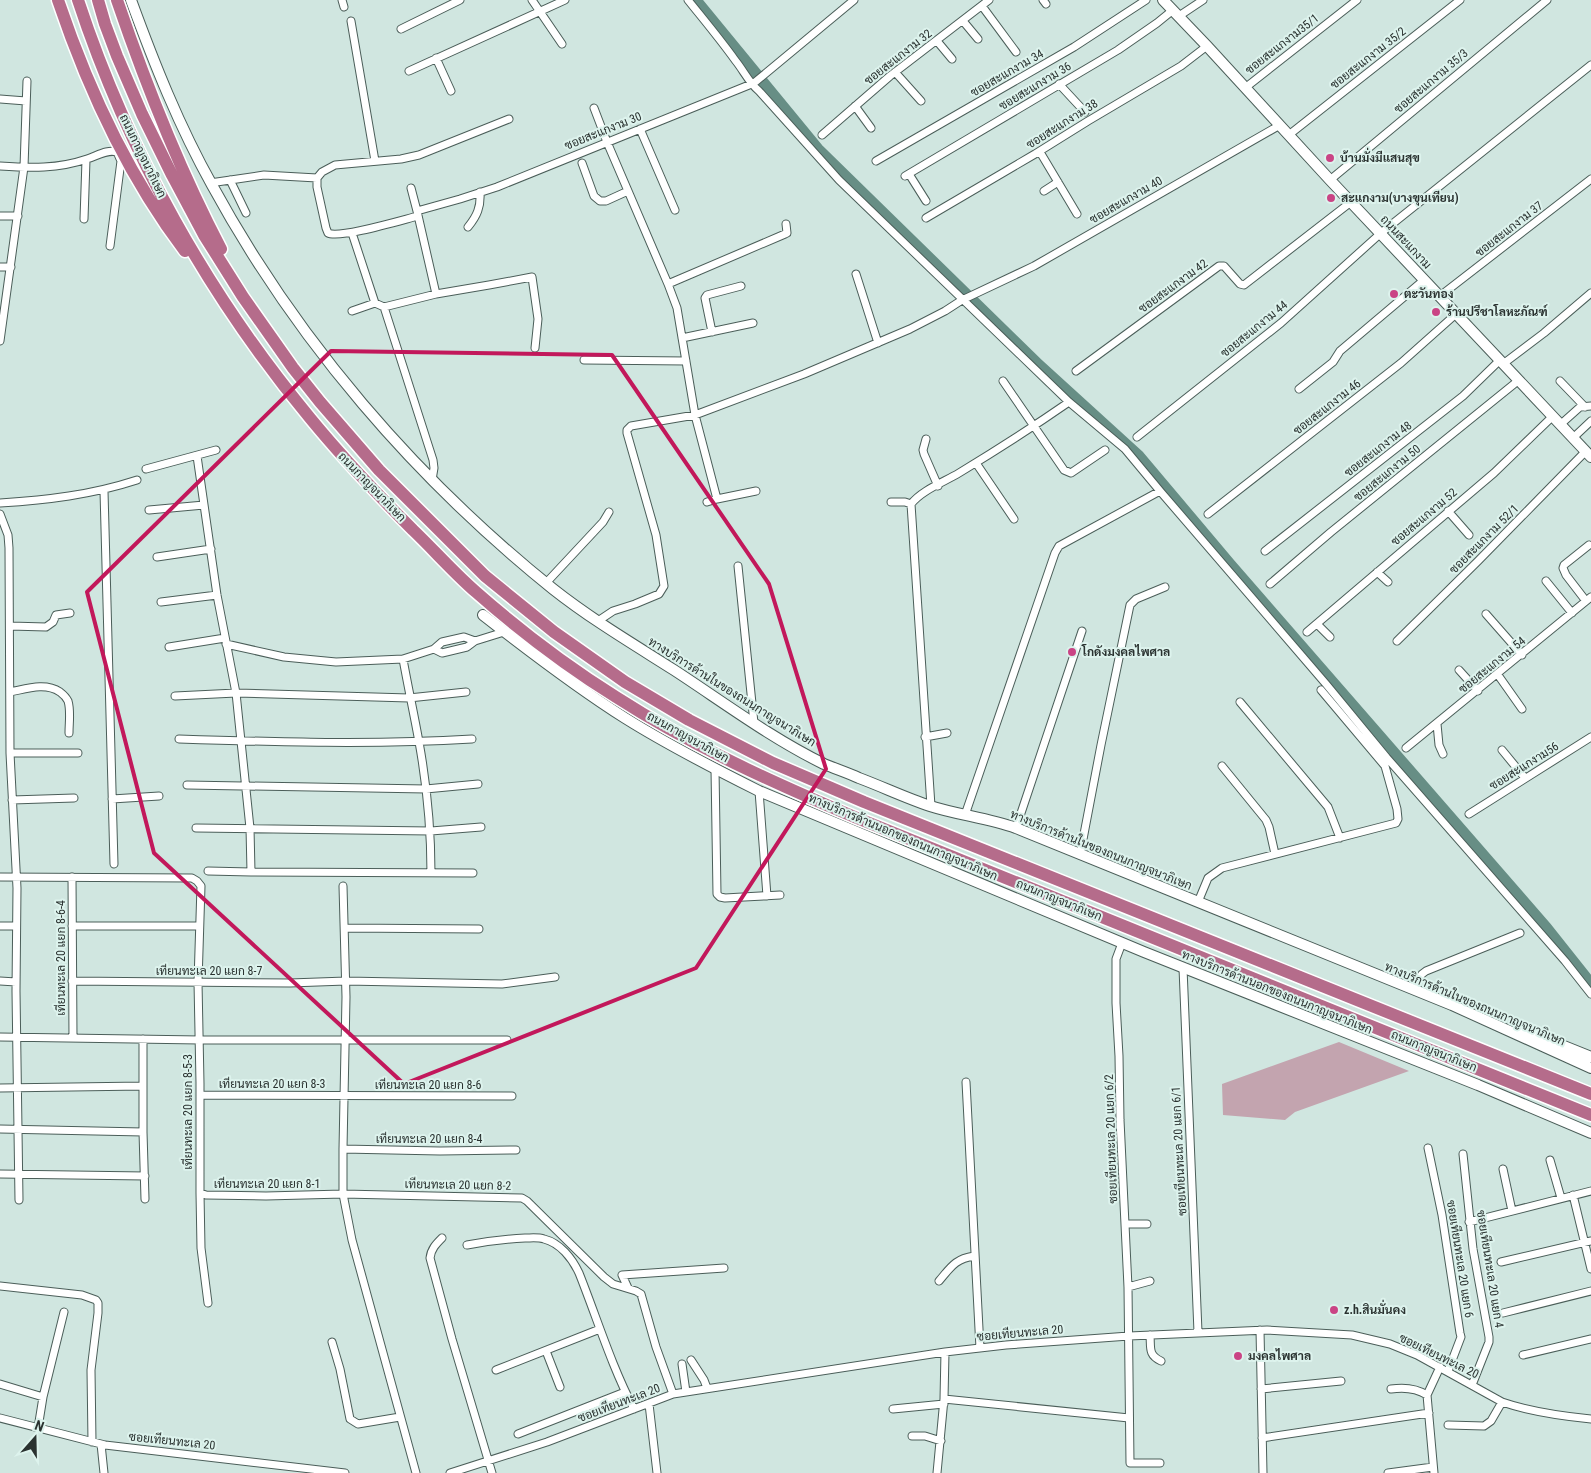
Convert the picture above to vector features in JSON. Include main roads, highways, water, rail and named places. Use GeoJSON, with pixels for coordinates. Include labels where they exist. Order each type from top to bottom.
{"type":"FeatureCollection","features":[{"type":"Feature","properties":{"kind":"highway"},"geometry":{"type":"LineString","coordinates":[[58,0],[94,94],[133,172],[169,230],[229,308]]}},
{"type":"Feature","properties":{"kind":"highway","name":"ถนนกาญจนาภิเษก"},"geometry":{"type":"LineString","coordinates":[[78,0],[99,59],[138,149],[181,230],[229,308],[280,381],[338,452],[402,519],[474,591],[545,648],[616,697],[681,736],[767,780],[1591,1115]]}},
{"type":"Feature","properties":{"kind":"highway","name":"ถนนกาญจนาภิเษก"},"geometry":{"type":"LineString","coordinates":[[98,0],[105,24],[129,84],[172,175],[204,235],[266,330],[315,395],[379,470],[485,576],[569,643],[625,682],[689,720],[773,763],[864,802],[1591,1094]]}},
{"type":"Feature","properties":{"kind":"highway"},"geometry":{"type":"LineString","coordinates":[[117,0],[144,79],[176,156],[220,246],[266,330]]}},
{"type":"Feature","properties":{"kind":"main road","name":"ทางบริการด้านในของถนนกาญจนาภิเษก"},"geometry":{"type":"LineString","coordinates":[[131,0],[174,110],[210,183],[274,288],[332,368],[432,480],[474,520],[546,583],[598,622],[754,723],[825,764],[931,806],[996,821],[1016,828],[1452,1005],[1591,1068]]}},
{"type":"Feature","properties":{"kind":"main road","name":"ถนนสะแกงาม"},"geometry":{"type":"LineString","coordinates":[[1163,0],[1589,454]]}},
{"type":"Feature","properties":{"kind":"main road","name":"ทางบริการด้านนอกของถนนกาญจนาภิเษก"},"geometry":{"type":"LineString","coordinates":[[482,616],[624,718],[715,769],[759,791],[1122,943],[1478,1085],[1591,1133]]}},
{"type":"Feature","properties":{"kind":"main road"},"geometry":{"type":"LineString","coordinates":[[1452,1005],[1520,1028],[1591,1057]]}},
{"type":"Feature","properties":{"kind":"main road"},"geometry":{"type":"LineString","coordinates":[[1452,1005],[1538,1050],[1591,1075]]}},
{"type":"Feature","properties":{"kind":"waterway"},"geometry":{"type":"LineString","coordinates":[[694,0],[817,150],[1038,366],[1138,457],[1229,565],[1545,928],[1591,986]]}},
{"type":"Feature","properties":{"kind":"place","name":"บ้านมั่งมีแสนสุข"},"geometry":{"type":"Point","coordinates":[1330,158]}},
{"type":"Feature","properties":{"kind":"place","name":"สะแกงาม(บางขุนเทียน)"},"geometry":{"type":"Point","coordinates":[1331,198]}},
{"type":"Feature","properties":{"kind":"place","name":"ตะวันทอง"},"geometry":{"type":"Point","coordinates":[1394,294]}},
{"type":"Feature","properties":{"kind":"place","name":"ร้านปรีชาโลหะภัณฑ์"},"geometry":{"type":"Point","coordinates":[1436,312]}},
{"type":"Feature","properties":{"kind":"place","name":"โกดังมงคลไพศาล"},"geometry":{"type":"Point","coordinates":[1072,652]}},
{"type":"Feature","properties":{"kind":"place","name":"z.h.สินมั่นคง"},"geometry":{"type":"Point","coordinates":[1334,1310]}},
{"type":"Feature","properties":{"kind":"place","name":"มงคลไพศาล"},"geometry":{"type":"Point","coordinates":[1238,1356]}}]}
